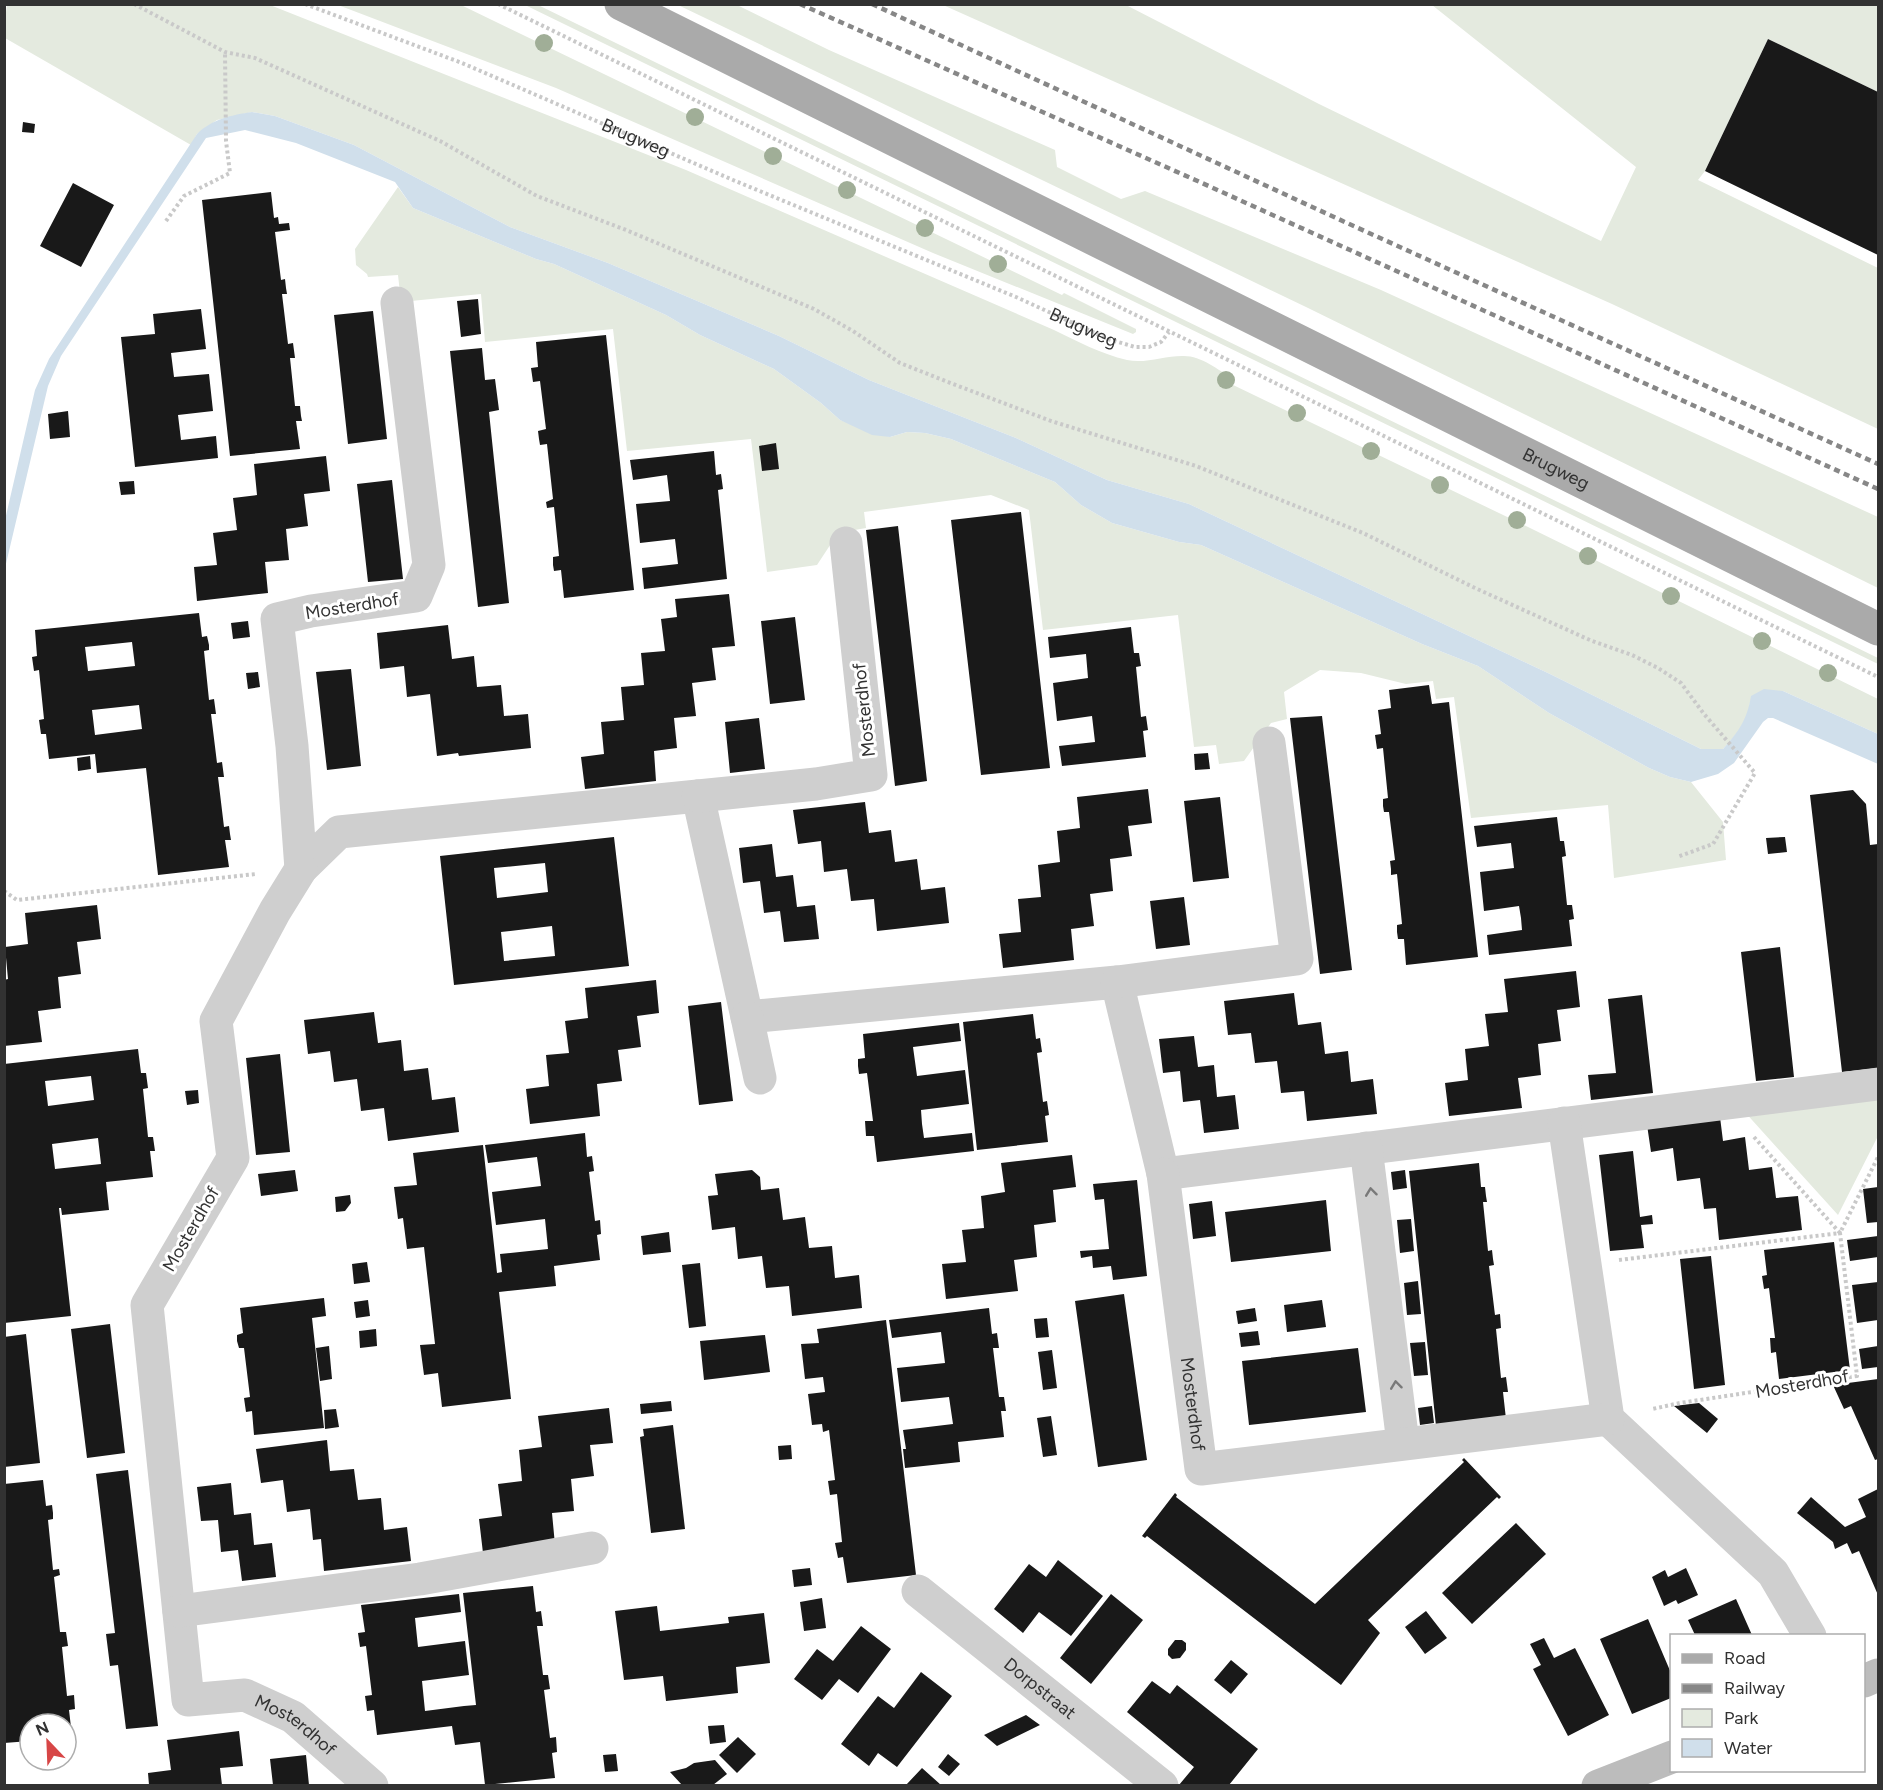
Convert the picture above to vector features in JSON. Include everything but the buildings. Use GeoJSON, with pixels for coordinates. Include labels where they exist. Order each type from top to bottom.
{"type":"FeatureCollection","features":[{"type":"Feature","properties":{"kind":"main road","name":"Brugweg"},"geometry":{"type":"LineString","coordinates":[[621,4],[1878,629]]}},
{"type":"Feature","properties":{"kind":"street","name":"Mosterdhof"},"geometry":{"type":"LineString","coordinates":[[302,869],[292,746],[277,620],[310,611],[416,596],[429,565],[397,303]]}},
{"type":"Feature","properties":{"kind":"street","name":"Mosterdhof"},"geometry":{"type":"LineString","coordinates":[[372,1785],[293,1717],[245,1695],[188,1700],[147,1305],[233,1158],[216,1021],[275,911],[302,869],[339,832],[816,784],[872,775],[846,543]]}},
{"type":"Feature","properties":{"kind":"street"},"geometry":{"type":"LineString","coordinates":[[747,1017],[1117,982],[1297,959],[1269,743]]}},
{"type":"Feature","properties":{"kind":"street"},"geometry":{"type":"LineString","coordinates":[[698,796],[760,1078]]}},
{"type":"Feature","properties":{"kind":"street","name":"Mosterdhof"},"geometry":{"type":"LineString","coordinates":[[1117,982],[1163,1174],[1201,1469],[1608,1419]]}},
{"type":"Feature","properties":{"kind":"street"},"geometry":{"type":"LineString","coordinates":[[1163,1174],[1878,1083]]}},
{"type":"Feature","properties":{"kind":"street"},"geometry":{"type":"LineString","coordinates":[[1564,1123],[1608,1419],[1773,1574],[1809,1634]]}},
{"type":"Feature","properties":{"kind":"street"},"geometry":{"type":"LineString","coordinates":[[1366,1148],[1403,1443]]}},
{"type":"Feature","properties":{"kind":"street"},"geometry":{"type":"LineString","coordinates":[[179,1611],[420,1579],[592,1548]]}},
{"type":"Feature","properties":{"kind":"street","name":"Dorpstraat"},"geometry":{"type":"LineString","coordinates":[[918,1591],[1161,1785]]}},
{"type":"Feature","properties":{"kind":"street"},"geometry":{"type":"LineString","coordinates":[[1598,1785],[1670,1757]]}},
{"type":"Feature","properties":{"kind":"path"},"geometry":{"type":"LineString","coordinates":[[134,4],[225,52],[255,58],[440,141],[537,196],[626,230],[814,309],[853,331],[900,363],[1052,421],[1196,466],[1363,533],[1570,632],[1632,655],[1658,668],[1681,683],[1755,773],[1713,844],[1677,856]]}},
{"type":"Feature","properties":{"kind":"path","name":"Brugweg"},"geometry":{"type":"LineString","coordinates":[[305,4],[462,63],[723,176],[1016,297],[1108,339],[1135,347],[1149,347],[1161,342],[1169,332],[498,4]]}},
{"type":"Feature","properties":{"kind":"path"},"geometry":{"type":"LineString","coordinates":[[166,221],[184,196],[230,173],[226,141],[225,52]]}},
{"type":"Feature","properties":{"kind":"path"},"geometry":{"type":"LineString","coordinates":[[1169,332],[1878,677]]}},
{"type":"Feature","properties":{"kind":"path"},"geometry":{"type":"LineString","coordinates":[[4,891],[17,900],[302,869]]}},
{"type":"Feature","properties":{"kind":"path"},"geometry":{"type":"LineString","coordinates":[[1723,1103],[1840,1233]]}},
{"type":"Feature","properties":{"kind":"path"},"geometry":{"type":"LineString","coordinates":[[1840,1233],[1878,1157]]}},
{"type":"Feature","properties":{"kind":"path"},"geometry":{"type":"LineString","coordinates":[[1584,1264],[1840,1233]]}},
{"type":"Feature","properties":{"kind":"path","name":"Mosterdhof"},"geometry":{"type":"LineString","coordinates":[[1608,1419],[1680,1403],[1857,1376],[1840,1233]]}},
{"type":"Feature","properties":{"kind":"green space"},"geometry":{"type":"Polygon","coordinates":[[[7,5],[270,5],[686,170],[1089,347],[1134,361],[1182,356],[1202,360],[1232,379],[1229,383],[1878,699],[1878,734],[1783,691],[1750,701],[1745,721],[1723,749],[1701,749],[1550,674],[1189,504],[1107,480],[1016,438],[869,380],[779,336],[608,263],[510,227],[354,145],[275,116],[252,112],[217,120],[197,134],[191,145],[5,38],[7,5]]]}},
{"type":"Feature","properties":{"kind":"green space"},"geometry":{"type":"Polygon","coordinates":[[[338,5],[461,5],[1062,295],[1064,293],[1136,329],[1136,332],[1133,334],[933,253],[556,88],[338,5]]]}},
{"type":"Feature","properties":{"kind":"green space"},"geometry":{"type":"Polygon","coordinates":[[[525,5],[538,5],[1878,658],[1878,664],[525,5]]]}},
{"type":"Feature","properties":{"kind":"green space"},"geometry":{"type":"Polygon","coordinates":[[[678,5],[737,5],[829,50],[1055,150],[1057,167],[1121,199],[1145,191],[1381,290],[1878,517],[1878,588],[1306,307],[678,5]]]}},
{"type":"Feature","properties":{"kind":"green space"},"geometry":{"type":"Polygon","coordinates":[[[943,5],[1126,5],[1319,104],[1601,241],[1636,167],[1432,5],[1878,5],[1878,92],[1768,39],[1705,171],[1698,180],[1878,268],[1878,429],[1612,304],[943,5]]]}},
{"type":"Feature","properties":{"kind":"green space"},"geometry":{"type":"Polygon","coordinates":[[[398,187],[413,208],[536,259],[554,264],[666,315],[700,335],[774,369],[821,403],[840,420],[890,437],[907,432],[925,433],[951,439],[1055,482],[1081,505],[1112,523],[1179,542],[1201,545],[1422,644],[1478,666],[1549,713],[1649,768],[1670,777],[1691,782],[1723,822],[1726,860],[1614,878],[1608,805],[1471,818],[1454,697],[1436,699],[1433,681],[1406,684],[1361,673],[1320,670],[1284,692],[1287,719],[1271,723],[1244,761],[1219,764],[1216,745],[1194,747],[1178,615],[1043,630],[1029,510],[991,495],[864,512],[866,528],[838,533],[817,565],[767,572],[751,439],[627,451],[613,329],[485,342],[481,294],[401,302],[398,275],[368,277],[356,265],[355,249],[398,187]]]}},
{"type":"Feature","properties":{"kind":"green space"},"geometry":{"type":"Polygon","coordinates":[[[1878,1093],[1878,1136],[1838,1215],[1743,1110],[1878,1093]]]}},
{"type":"Feature","properties":{"kind":"water"},"geometry":{"type":"Polygon","coordinates":[[[252,112],[275,116],[354,145],[510,227],[608,263],[779,336],[869,380],[1016,438],[1107,480],[1189,504],[1550,674],[1701,749],[1723,749],[1742,725],[1751,696],[1764,689],[1783,691],[1878,734],[1878,764],[1773,718],[1768,718],[1734,763],[1718,774],[1691,782],[1670,777],[1649,768],[1549,713],[1478,666],[1422,644],[1201,545],[1179,542],[1112,523],[1081,505],[1055,482],[951,439],[925,433],[907,432],[890,437],[872,435],[840,420],[821,403],[774,369],[700,335],[666,315],[554,264],[536,259],[413,208],[395,182],[296,143],[245,130],[206,138],[61,356],[48,386],[5,568],[5,520],[35,390],[49,359],[197,134],[216,121],[252,112]]]}},
{"type":"Feature","properties":{"kind":"railway"},"geometry":{"type":"LineString","coordinates":[[800,4],[1878,489]]}},
{"type":"Feature","properties":{"kind":"railway"},"geometry":{"type":"LineString","coordinates":[[872,4],[1878,464]]}}]}
